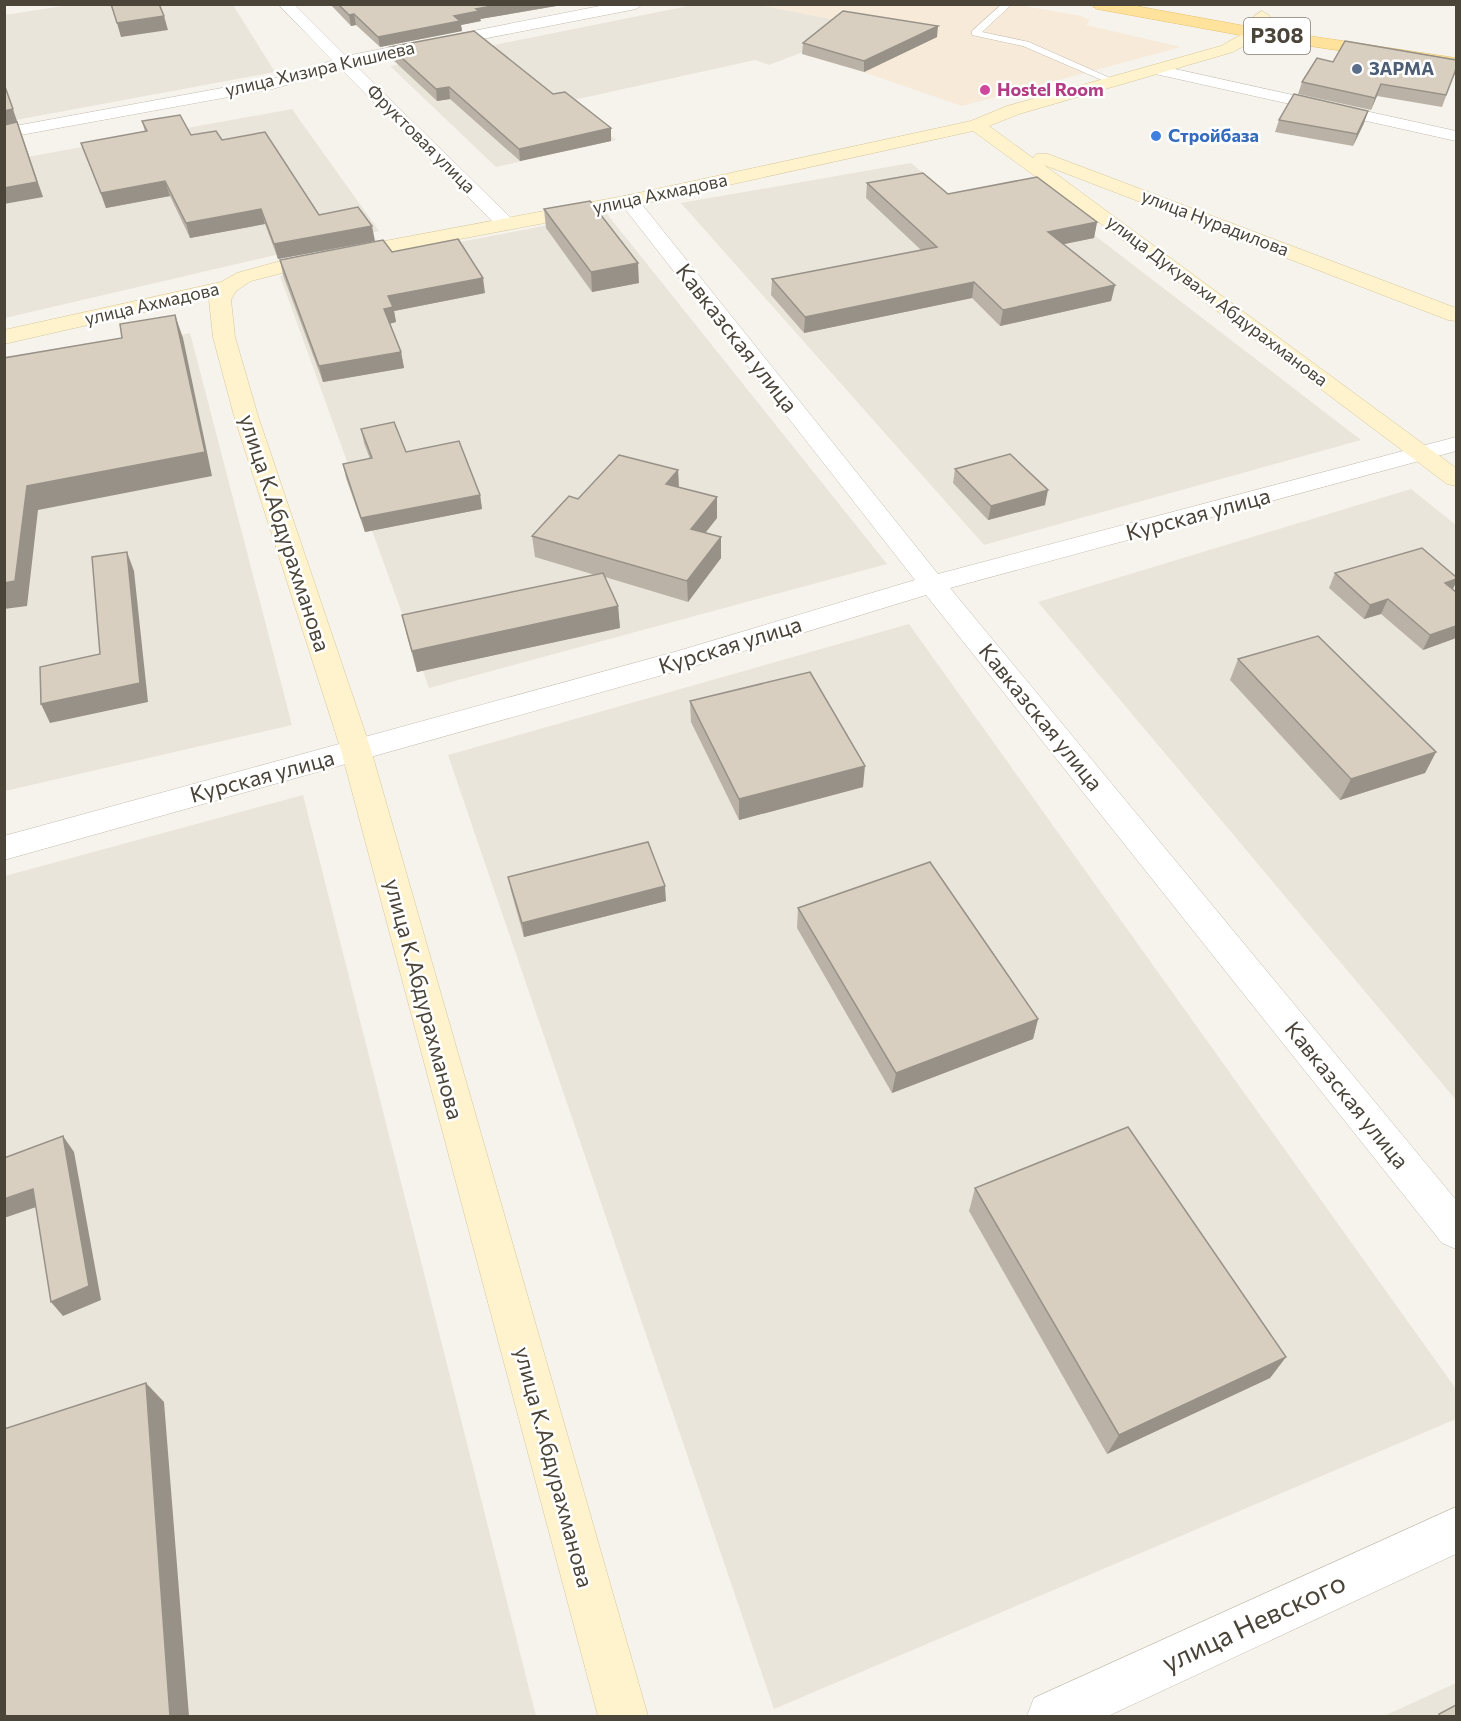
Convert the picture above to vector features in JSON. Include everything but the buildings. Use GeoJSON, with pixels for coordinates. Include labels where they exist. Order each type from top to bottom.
{"type":"FeatureCollection","features":[{"type":"Feature","properties":{"kind":"main road","name":"P308"},"geometry":{"type":"LineString","coordinates":[[1097,4],[1261,20],[1456,63]]}},
{"type":"Feature","properties":{"kind":"street","name":"Фруктовая улица"},"geometry":{"type":"LineString","coordinates":[[285,4],[506,224]]}},
{"type":"Feature","properties":{"kind":"street","name":"улица Хизира Кишиева"},"geometry":{"type":"LineString","coordinates":[[4,133],[272,84],[320,71],[343,61],[636,4]]}},
{"type":"Feature","properties":{"kind":"street","name":"улица Ахмадова"},"geometry":{"type":"LineString","coordinates":[[4,337],[228,287],[244,277],[293,264],[629,201],[976,125],[1013,110],[1227,49],[1261,20]]}},
{"type":"Feature","properties":{"kind":"street"},"geometry":{"type":"LineString","coordinates":[[1157,70],[1456,136]]}},
{"type":"Feature","properties":{"kind":"street","name":"улица Нурадилова"},"geometry":{"type":"LineString","coordinates":[[976,125],[1044,158],[1456,315]]}},
{"type":"Feature","properties":{"kind":"street","name":"улица Дукувахи Абдурахманова"},"geometry":{"type":"LineString","coordinates":[[976,125],[1456,478]]}},
{"type":"Feature","properties":{"kind":"street","name":"Кавказская улица"},"geometry":{"type":"LineString","coordinates":[[629,201],[933,584],[1456,1230]]}},
{"type":"Feature","properties":{"kind":"street","name":"улица К.Абдурахманова"},"geometry":{"type":"LineString","coordinates":[[228,287],[220,300],[224,337],[246,416],[356,750],[623,1716]]}},
{"type":"Feature","properties":{"kind":"street","name":"Курская улица"},"geometry":{"type":"LineString","coordinates":[[4,848],[688,658],[933,584],[1456,444]]}},
{"type":"Feature","properties":{"kind":"street","name":"улица Невского"},"geometry":{"type":"LineString","coordinates":[[1052,1716],[1456,1530]]}},
{"type":"Feature","properties":{"kind":"lane"},"geometry":{"type":"LineString","coordinates":[[1008,4],[975,33],[1026,44],[1114,82]]}},
{"type":"Feature","properties":{"kind":"shaded area"},"geometry":{"type":"Polygon","coordinates":[[[69,5],[233,5],[275,72],[5,122],[5,15],[69,5]]]}},
{"type":"Feature","properties":{"kind":"shaded area"},"geometry":{"type":"Polygon","coordinates":[[[693,5],[759,5],[842,21],[824,44],[769,65],[755,60],[569,101],[616,140],[496,167],[390,66],[693,5]]]}},
{"type":"Feature","properties":{"kind":"shaded area"},"geometry":{"type":"Polygon","coordinates":[[[759,5],[1019,5],[1081,16],[1090,20],[1086,25],[1181,47],[962,106],[863,72],[842,21],[759,5]]]}},
{"type":"Feature","properties":{"kind":"shaded area"},"geometry":{"type":"Polygon","coordinates":[[[292,109],[379,231],[5,318],[5,161],[292,109]]]}},
{"type":"Feature","properties":{"kind":"shaded area"},"geometry":{"type":"Polygon","coordinates":[[[911,163],[959,202],[1033,188],[1361,440],[984,545],[681,203],[911,163]]]}},
{"type":"Feature","properties":{"kind":"shaded area"},"geometry":{"type":"Polygon","coordinates":[[[607,214],[887,564],[429,688],[280,276],[607,214]]]}},
{"type":"Feature","properties":{"kind":"shaded area"},"geometry":{"type":"Polygon","coordinates":[[[190,333],[292,725],[5,791],[4,375],[190,333]]]}},
{"type":"Feature","properties":{"kind":"shaded area"},"geometry":{"type":"Polygon","coordinates":[[[1411,489],[1456,525],[1456,1100],[1038,602],[1411,489]]]}},
{"type":"Feature","properties":{"kind":"shaded area"},"geometry":{"type":"Polygon","coordinates":[[[909,624],[1456,1389],[1456,1419],[774,1709],[448,755],[909,624]]]}},
{"type":"Feature","properties":{"kind":"shaded area"},"geometry":{"type":"Polygon","coordinates":[[[303,795],[536,1716],[5,1716],[5,876],[303,795]]]}},
{"type":"Feature","properties":{"kind":"shaded area"},"geometry":{"type":"Polygon","coordinates":[[[1456,1683],[1456,1716],[1384,1716],[1456,1683]]]}},
{"type":"Feature","properties":{"kind":"place","name":"ЗАРМА"},"geometry":{"type":"Point","coordinates":[1357,69]}},
{"type":"Feature","properties":{"kind":"place","name":"Hostel Room"},"geometry":{"type":"Point","coordinates":[985,90]}},
{"type":"Feature","properties":{"kind":"place","name":"Стройбаза"},"geometry":{"type":"Point","coordinates":[1156,136]}}]}
